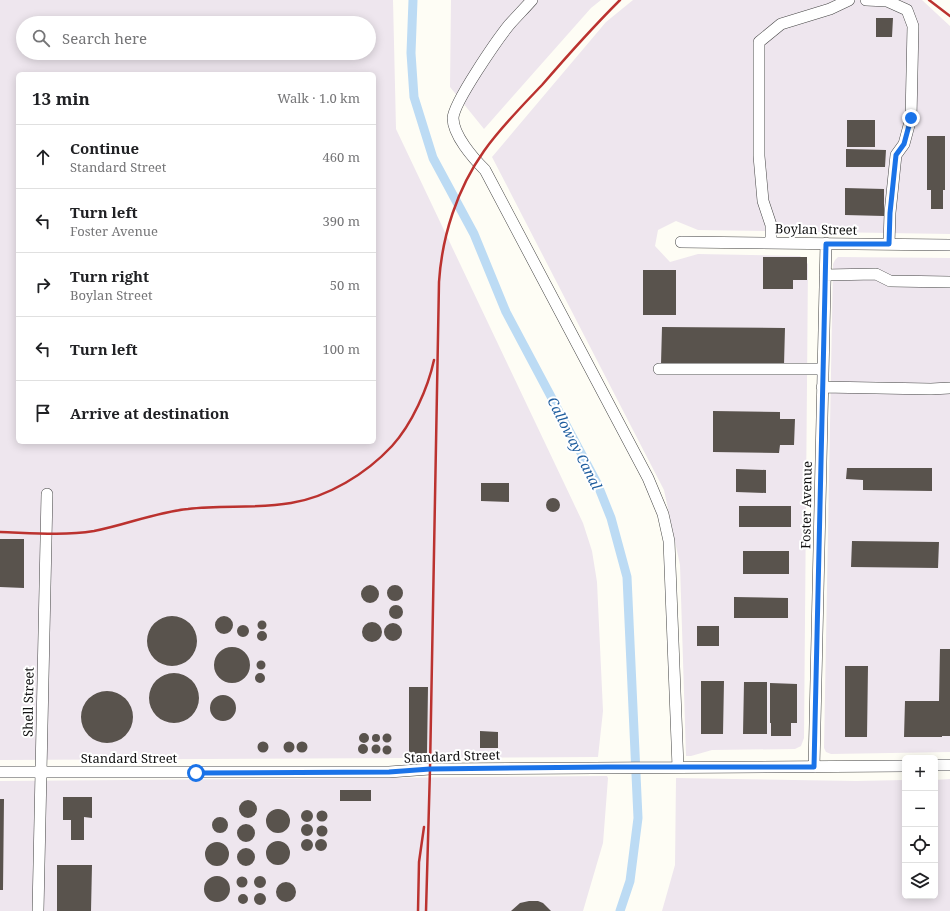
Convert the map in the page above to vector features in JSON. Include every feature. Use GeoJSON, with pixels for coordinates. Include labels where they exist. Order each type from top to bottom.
{"type":"FeatureCollection","features":[{"type":"Feature","properties":{"kind":"street"},"geometry":{"type":"LineString","coordinates":[[532,0],[509,25],[462,96],[453,117],[454,126],[464,144],[484,170],[494,188],[648,478],[663,514],[669,541],[678,767]]}},
{"type":"Feature","properties":{"kind":"street"},"geometry":{"type":"LineString","coordinates":[[771,243],[771,225],[763,201],[759,156],[759,42],[781,24],[830,9],[849,0]]}},
{"type":"Feature","properties":{"kind":"street"},"geometry":{"type":"LineString","coordinates":[[866,0],[887,1],[907,10],[913,26],[911,118],[904,144],[896,155],[890,213],[889,244]]}},
{"type":"Feature","properties":{"kind":"street","name":"Boylan Street"},"geometry":{"type":"LineString","coordinates":[[681,242],[950,245]]}},
{"type":"Feature","properties":{"kind":"street","name":"Foster Avenue"},"geometry":{"type":"LineString","coordinates":[[814,767],[826,244]]}},
{"type":"Feature","properties":{"kind":"street"},"geometry":{"type":"LineString","coordinates":[[825,275],[876,274],[890,282],[950,282]]}},
{"type":"Feature","properties":{"kind":"street"},"geometry":{"type":"LineString","coordinates":[[659,369],[823,369]]}},
{"type":"Feature","properties":{"kind":"street"},"geometry":{"type":"LineString","coordinates":[[822,387],[950,388]]}},
{"type":"Feature","properties":{"kind":"street","name":"Shell Street"},"geometry":{"type":"LineString","coordinates":[[38,911],[47,494]]}},
{"type":"Feature","properties":{"kind":"street"},"geometry":{"type":"LineString","coordinates":[[938,765],[950,765]]}},
{"type":"Feature","properties":{"kind":"street","name":"Standard Street"},"geometry":{"type":"LineString","coordinates":[[0,772],[389,772],[430,769],[902,766]]}},
{"type":"Feature","properties":{"kind":"shaded area"},"geometry":{"type":"Polygon","coordinates":[[[0,0],[393,0],[396,129],[583,523],[592,551],[597,582],[603,711],[598,757],[0,760],[0,0]]]}},
{"type":"Feature","properties":{"kind":"shaded area"},"geometry":{"type":"Polygon","coordinates":[[[451,0],[601,0],[591,8],[484,129],[450,87],[451,0]]]}},
{"type":"Feature","properties":{"kind":"shaded area"},"geometry":{"type":"Polygon","coordinates":[[[633,0],[922,0],[950,26],[950,234],[698,230],[676,221],[658,230],[655,246],[670,262],[698,254],[800,256],[808,264],[804,738],[801,746],[795,749],[712,750],[686,756],[680,565],[664,490],[492,157],[606,22],[633,0]]]}},
{"type":"Feature","properties":{"kind":"shaded area"},"geometry":{"type":"Polygon","coordinates":[[[838,257],[950,258],[950,752],[831,754],[826,752],[824,748],[833,264],[838,257]]]}},
{"type":"Feature","properties":{"kind":"shaded area"},"geometry":{"type":"Polygon","coordinates":[[[607,776],[603,843],[583,911],[0,911],[0,781],[607,776]]]}},
{"type":"Feature","properties":{"kind":"shaded area"},"geometry":{"type":"Polygon","coordinates":[[[676,778],[856,781],[902,780],[902,899],[938,899],[938,780],[950,779],[950,911],[662,911],[675,865],[676,778]]]}},
{"type":"Feature","properties":{"kind":"building"},"geometry":{"type":"Polygon","coordinates":[[[876,18],[893,18],[892,37],[876,37],[876,18]]]}},
{"type":"Feature","properties":{"kind":"building"},"geometry":{"type":"Polygon","coordinates":[[[847,120],[875,120],[875,147],[847,147],[847,120]]]}},
{"type":"Feature","properties":{"kind":"building"},"geometry":{"type":"Polygon","coordinates":[[[927,136],[945,136],[945,190],[943,190],[943,209],[931,209],[931,190],[927,190],[927,136]]]}},
{"type":"Feature","properties":{"kind":"building"},"geometry":{"type":"Polygon","coordinates":[[[846,149],[886,150],[885,167],[846,167],[846,149]]]}},
{"type":"Feature","properties":{"kind":"building"},"geometry":{"type":"Polygon","coordinates":[[[845,188],[884,189],[884,216],[845,215],[845,188]]]}},
{"type":"Feature","properties":{"kind":"building"},"geometry":{"type":"Polygon","coordinates":[[[763,257],[807,257],[807,280],[793,280],[793,289],[763,289],[763,257]]]}},
{"type":"Feature","properties":{"kind":"building"},"geometry":{"type":"Polygon","coordinates":[[[643,270],[676,270],[676,315],[643,315],[643,270]]]}},
{"type":"Feature","properties":{"kind":"building"},"geometry":{"type":"Polygon","coordinates":[[[662,327],[785,328],[784,365],[661,364],[662,327]]]}},
{"type":"Feature","properties":{"kind":"building"},"geometry":{"type":"Polygon","coordinates":[[[713,411],[780,412],[780,419],[795,419],[794,445],[780,445],[779,453],[713,452],[713,411]]]}},
{"type":"Feature","properties":{"kind":"building"},"geometry":{"type":"Polygon","coordinates":[[[847,468],[932,468],[932,491],[863,490],[863,480],[846,479],[847,468]]]}},
{"type":"Feature","properties":{"kind":"building"},"geometry":{"type":"Polygon","coordinates":[[[736,469],[766,470],[766,493],[736,492],[736,469]]]}},
{"type":"Feature","properties":{"kind":"building"},"geometry":{"type":"Polygon","coordinates":[[[481,483],[509,483],[509,502],[481,501],[481,483]]]}},
{"type":"Feature","properties":{"kind":"building"},"geometry":{"type":"Polygon","coordinates":[[[553,498],[558,500],[560,505],[558,510],[553,512],[548,510],[546,505],[548,500],[553,498]]]}},
{"type":"Feature","properties":{"kind":"building"},"geometry":{"type":"Polygon","coordinates":[[[739,506],[791,506],[791,527],[739,527],[739,506]]]}},
{"type":"Feature","properties":{"kind":"building"},"geometry":{"type":"Polygon","coordinates":[[[0,539],[24,539],[24,588],[0,587],[0,539]]]}},
{"type":"Feature","properties":{"kind":"building"},"geometry":{"type":"Polygon","coordinates":[[[852,541],[939,542],[938,568],[851,567],[852,541]]]}},
{"type":"Feature","properties":{"kind":"building"},"geometry":{"type":"Polygon","coordinates":[[[743,551],[789,551],[789,574],[743,574],[743,551]]]}},
{"type":"Feature","properties":{"kind":"building"},"geometry":{"type":"Polygon","coordinates":[[[370,585],[376,588],[379,594],[376,600],[370,603],[364,600],[361,594],[364,588],[370,585]]]}},
{"type":"Feature","properties":{"kind":"building"},"geometry":{"type":"Polygon","coordinates":[[[395,585],[401,587],[403,593],[401,599],[395,601],[389,599],[387,593],[389,587],[395,585]]]}},
{"type":"Feature","properties":{"kind":"building"},"geometry":{"type":"Polygon","coordinates":[[[734,597],[788,598],[788,618],[734,618],[734,597]]]}},
{"type":"Feature","properties":{"kind":"building"},"geometry":{"type":"Polygon","coordinates":[[[396,605],[401,607],[403,612],[401,617],[396,619],[391,617],[389,612],[391,607],[396,605]]]}},
{"type":"Feature","properties":{"kind":"building"},"geometry":{"type":"Polygon","coordinates":[[[167,616],[177,616],[190,623],[197,636],[197,646],[190,659],[177,666],[167,666],[158,662],[151,655],[147,646],[147,636],[151,627],[158,620],[167,616]]]}},
{"type":"Feature","properties":{"kind":"building"},"geometry":{"type":"Polygon","coordinates":[[[220,616],[228,616],[233,621],[231,632],[228,634],[220,634],[215,629],[215,621],[220,616]]]}},
{"type":"Feature","properties":{"kind":"building"},"geometry":{"type":"Polygon","coordinates":[[[262,620],[267,625],[262,630],[257,625],[262,620]]]}},
{"type":"Feature","properties":{"kind":"building"},"geometry":{"type":"Polygon","coordinates":[[[372,622],[379,625],[382,632],[379,639],[372,642],[365,639],[362,632],[365,625],[372,622]]]}},
{"type":"Feature","properties":{"kind":"building"},"geometry":{"type":"Polygon","coordinates":[[[393,623],[399,626],[402,632],[399,638],[393,641],[387,638],[384,632],[387,626],[393,623]]]}},
{"type":"Feature","properties":{"kind":"building"},"geometry":{"type":"Polygon","coordinates":[[[243,625],[247,627],[249,631],[247,635],[243,637],[239,635],[237,631],[239,627],[243,625]]]}},
{"type":"Feature","properties":{"kind":"building"},"geometry":{"type":"Polygon","coordinates":[[[697,626],[719,626],[719,646],[697,646],[697,626]]]}},
{"type":"Feature","properties":{"kind":"building"},"geometry":{"type":"Polygon","coordinates":[[[260,631],[264,631],[266,632],[266,640],[260,641],[257,638],[257,634],[260,631]]]}},
{"type":"Feature","properties":{"kind":"building"},"geometry":{"type":"Polygon","coordinates":[[[236,647],[245,652],[249,658],[249,672],[245,678],[236,683],[228,683],[219,678],[215,672],[214,661],[219,652],[225,648],[236,647]]]}},
{"type":"Feature","properties":{"kind":"building"},"geometry":{"type":"Polygon","coordinates":[[[940,649],[950,649],[950,736],[904,737],[905,701],[939,701],[940,649]]]}},
{"type":"Feature","properties":{"kind":"building"},"geometry":{"type":"Polygon","coordinates":[[[259,661],[263,661],[265,665],[263,669],[259,669],[257,667],[257,663],[259,661]]]}},
{"type":"Feature","properties":{"kind":"building"},"geometry":{"type":"Polygon","coordinates":[[[845,666],[868,666],[867,737],[845,737],[845,666]]]}},
{"type":"Feature","properties":{"kind":"building"},"geometry":{"type":"Polygon","coordinates":[[[169,673],[179,673],[192,680],[199,693],[199,703],[192,716],[179,723],[169,723],[160,719],[153,712],[149,703],[149,693],[153,684],[160,677],[169,673]]]}},
{"type":"Feature","properties":{"kind":"building"},"geometry":{"type":"Polygon","coordinates":[[[258,673],[262,673],[264,674],[264,682],[258,683],[255,680],[255,676],[258,673]]]}},
{"type":"Feature","properties":{"kind":"building"},"geometry":{"type":"Polygon","coordinates":[[[701,681],[724,681],[723,734],[701,734],[701,681]]]}},
{"type":"Feature","properties":{"kind":"building"},"geometry":{"type":"Polygon","coordinates":[[[744,682],[767,682],[767,734],[743,734],[744,682]]]}},
{"type":"Feature","properties":{"kind":"building"},"geometry":{"type":"Polygon","coordinates":[[[770,683],[797,684],[797,723],[791,723],[791,736],[771,736],[770,683]]]}},
{"type":"Feature","properties":{"kind":"building"},"geometry":{"type":"Polygon","coordinates":[[[409,687],[428,687],[427,754],[409,754],[409,687]]]}},
{"type":"Feature","properties":{"kind":"building"},"geometry":{"type":"Polygon","coordinates":[[[107,691],[117,693],[125,699],[131,707],[133,717],[131,727],[125,735],[117,741],[107,743],[97,741],[89,735],[83,727],[81,717],[83,707],[89,699],[97,693],[107,691]]]}},
{"type":"Feature","properties":{"kind":"building"},"geometry":{"type":"Polygon","coordinates":[[[223,695],[232,699],[236,708],[232,717],[223,721],[214,717],[210,708],[214,699],[223,695]]]}},
{"type":"Feature","properties":{"kind":"building"},"geometry":{"type":"Polygon","coordinates":[[[480,731],[498,732],[498,748],[480,748],[480,731]]]}},
{"type":"Feature","properties":{"kind":"building"},"geometry":{"type":"Polygon","coordinates":[[[364,733],[369,738],[364,743],[359,738],[364,733]]]}},
{"type":"Feature","properties":{"kind":"building"},"geometry":{"type":"Polygon","coordinates":[[[374,734],[378,734],[380,738],[378,742],[374,742],[372,740],[372,736],[374,734]]]}},
{"type":"Feature","properties":{"kind":"building"},"geometry":{"type":"Polygon","coordinates":[[[385,734],[389,734],[391,738],[389,742],[385,742],[383,740],[383,736],[385,734]]]}},
{"type":"Feature","properties":{"kind":"building"},"geometry":{"type":"Polygon","coordinates":[[[302,741],[306,743],[308,747],[306,751],[302,753],[298,751],[296,747],[298,743],[302,741]]]}},
{"type":"Feature","properties":{"kind":"building"},"geometry":{"type":"Polygon","coordinates":[[[261,742],[265,742],[267,743],[267,751],[261,752],[258,749],[258,745],[261,742]]]}},
{"type":"Feature","properties":{"kind":"building"},"geometry":{"type":"Polygon","coordinates":[[[287,742],[291,742],[293,743],[293,751],[287,752],[284,749],[284,745],[287,742]]]}},
{"type":"Feature","properties":{"kind":"building"},"geometry":{"type":"Polygon","coordinates":[[[361,744],[365,744],[368,749],[365,754],[361,754],[358,751],[358,747],[361,744]]]}},
{"type":"Feature","properties":{"kind":"building"},"geometry":{"type":"Polygon","coordinates":[[[374,745],[378,745],[380,749],[378,753],[374,753],[372,751],[372,747],[374,745]]]}},
{"type":"Feature","properties":{"kind":"building"},"geometry":{"type":"Polygon","coordinates":[[[385,746],[389,746],[391,750],[389,754],[385,754],[383,752],[383,748],[385,746]]]}},
{"type":"Feature","properties":{"kind":"building"},"geometry":{"type":"Polygon","coordinates":[[[340,790],[371,790],[371,801],[340,801],[340,790]]]}},
{"type":"Feature","properties":{"kind":"building"},"geometry":{"type":"Polygon","coordinates":[[[63,797],[92,797],[92,818],[84,817],[84,840],[71,840],[71,820],[63,820],[63,797]]]}},
{"type":"Feature","properties":{"kind":"building"},"geometry":{"type":"Polygon","coordinates":[[[0,799],[4,799],[3,890],[0,890],[0,799]]]}},
{"type":"Feature","properties":{"kind":"building"},"geometry":{"type":"Polygon","coordinates":[[[248,800],[252,801],[256,805],[256,813],[252,817],[248,818],[244,817],[240,813],[239,809],[240,805],[244,801],[248,800]]]}},
{"type":"Feature","properties":{"kind":"building"},"geometry":{"type":"Polygon","coordinates":[[[278,809],[286,813],[290,821],[286,829],[278,833],[270,829],[266,821],[270,813],[278,809]]]}},
{"type":"Feature","properties":{"kind":"building"},"geometry":{"type":"Polygon","coordinates":[[[305,810],[309,810],[313,816],[309,822],[305,822],[301,818],[301,814],[305,810]]]}},
{"type":"Feature","properties":{"kind":"building"},"geometry":{"type":"Polygon","coordinates":[[[320,811],[324,811],[326,812],[326,820],[320,821],[317,818],[317,814],[320,811]]]}},
{"type":"Feature","properties":{"kind":"building"},"geometry":{"type":"Polygon","coordinates":[[[220,817],[227,822],[228,825],[223,832],[220,833],[213,828],[212,825],[217,818],[220,817]]]}},
{"type":"Feature","properties":{"kind":"building"},"geometry":{"type":"Polygon","coordinates":[[[246,824],[250,825],[254,829],[254,837],[250,841],[246,842],[242,841],[238,837],[237,833],[238,829],[242,825],[246,824]]]}},
{"type":"Feature","properties":{"kind":"building"},"geometry":{"type":"Polygon","coordinates":[[[307,824],[311,826],[313,830],[311,834],[307,836],[303,834],[301,830],[303,826],[307,824]]]}},
{"type":"Feature","properties":{"kind":"building"},"geometry":{"type":"Polygon","coordinates":[[[322,825],[326,827],[328,831],[326,835],[322,837],[318,835],[316,831],[318,827],[322,825]]]}},
{"type":"Feature","properties":{"kind":"building"},"geometry":{"type":"Polygon","coordinates":[[[305,839],[309,839],[313,845],[309,851],[305,851],[301,847],[301,843],[305,839]]]}},
{"type":"Feature","properties":{"kind":"building"},"geometry":{"type":"Polygon","coordinates":[[[321,839],[325,841],[327,845],[325,849],[321,851],[317,849],[315,845],[317,841],[321,839]]]}},
{"type":"Feature","properties":{"kind":"building"},"geometry":{"type":"Polygon","coordinates":[[[278,841],[287,844],[290,853],[287,862],[278,865],[269,862],[266,853],[269,844],[278,841]]]}},
{"type":"Feature","properties":{"kind":"building"},"geometry":{"type":"Polygon","coordinates":[[[217,842],[226,845],[229,854],[226,863],[217,866],[208,863],[205,854],[208,845],[217,842]]]}},
{"type":"Feature","properties":{"kind":"building"},"geometry":{"type":"Polygon","coordinates":[[[246,848],[252,851],[255,857],[252,863],[246,866],[240,863],[237,857],[240,851],[246,848]]]}},
{"type":"Feature","properties":{"kind":"building"},"geometry":{"type":"Polygon","coordinates":[[[57,865],[92,865],[91,911],[57,911],[57,865]]]}},
{"type":"Feature","properties":{"kind":"building"},"geometry":{"type":"Polygon","coordinates":[[[217,876],[226,880],[230,889],[226,898],[217,902],[208,898],[204,889],[208,880],[217,876]]]}},
{"type":"Feature","properties":{"kind":"building"},"geometry":{"type":"Polygon","coordinates":[[[242,876],[246,878],[248,882],[246,886],[242,888],[238,886],[236,882],[238,878],[242,876]]]}},
{"type":"Feature","properties":{"kind":"building"},"geometry":{"type":"Polygon","coordinates":[[[260,876],[264,878],[266,882],[264,886],[260,888],[256,886],[254,882],[256,878],[260,876]]]}},
{"type":"Feature","properties":{"kind":"building"},"geometry":{"type":"Polygon","coordinates":[[[286,882],[293,885],[296,892],[293,899],[286,902],[279,899],[276,892],[279,885],[286,882]]]}},
{"type":"Feature","properties":{"kind":"building"},"geometry":{"type":"Polygon","coordinates":[[[258,893],[262,893],[266,899],[262,905],[258,905],[254,901],[254,897],[258,893]]]}},
{"type":"Feature","properties":{"kind":"building"},"geometry":{"type":"Polygon","coordinates":[[[241,894],[245,894],[247,895],[247,903],[241,904],[238,901],[238,897],[241,894]]]}},
{"type":"Feature","properties":{"kind":"building"},"geometry":{"type":"Polygon","coordinates":[[[538,901],[543,903],[551,911],[511,911],[520,903],[538,901]]]}},
{"type":"Feature","properties":{"kind":"waterway","name":"Calloway Canal"},"geometry":{"type":"LineString","coordinates":[[413,0],[411,53],[414,97],[433,158],[474,234],[506,312],[597,483],[611,518],[627,577],[638,818],[630,881],[620,911]]}},
{"type":"Feature","properties":{"kind":"railway"},"geometry":{"type":"LineString","coordinates":[[426,911],[439,282],[447,230],[466,181],[484,151],[512,117],[620,0]]}},
{"type":"Feature","properties":{"kind":"railway"},"geometry":{"type":"LineString","coordinates":[[929,0],[950,16]]}},
{"type":"Feature","properties":{"kind":"railway"},"geometry":{"type":"LineString","coordinates":[[0,532],[47,534],[82,533],[176,511],[201,508],[278,505],[319,496],[346,483],[358,475],[392,446],[406,427],[418,405],[428,382],[434,360]]}},
{"type":"Feature","properties":{"kind":"railway"},"geometry":{"type":"LineString","coordinates":[[418,911],[419,862],[424,827]]}},
{"type":"Feature","properties":{"kind":"route"},"geometry":{"type":"LineString","coordinates":[[196,773],[389,772],[430,769],[607,767],[814,767],[826,244],[889,244],[890,213],[896,155],[904,144],[911,118]]}}]}
